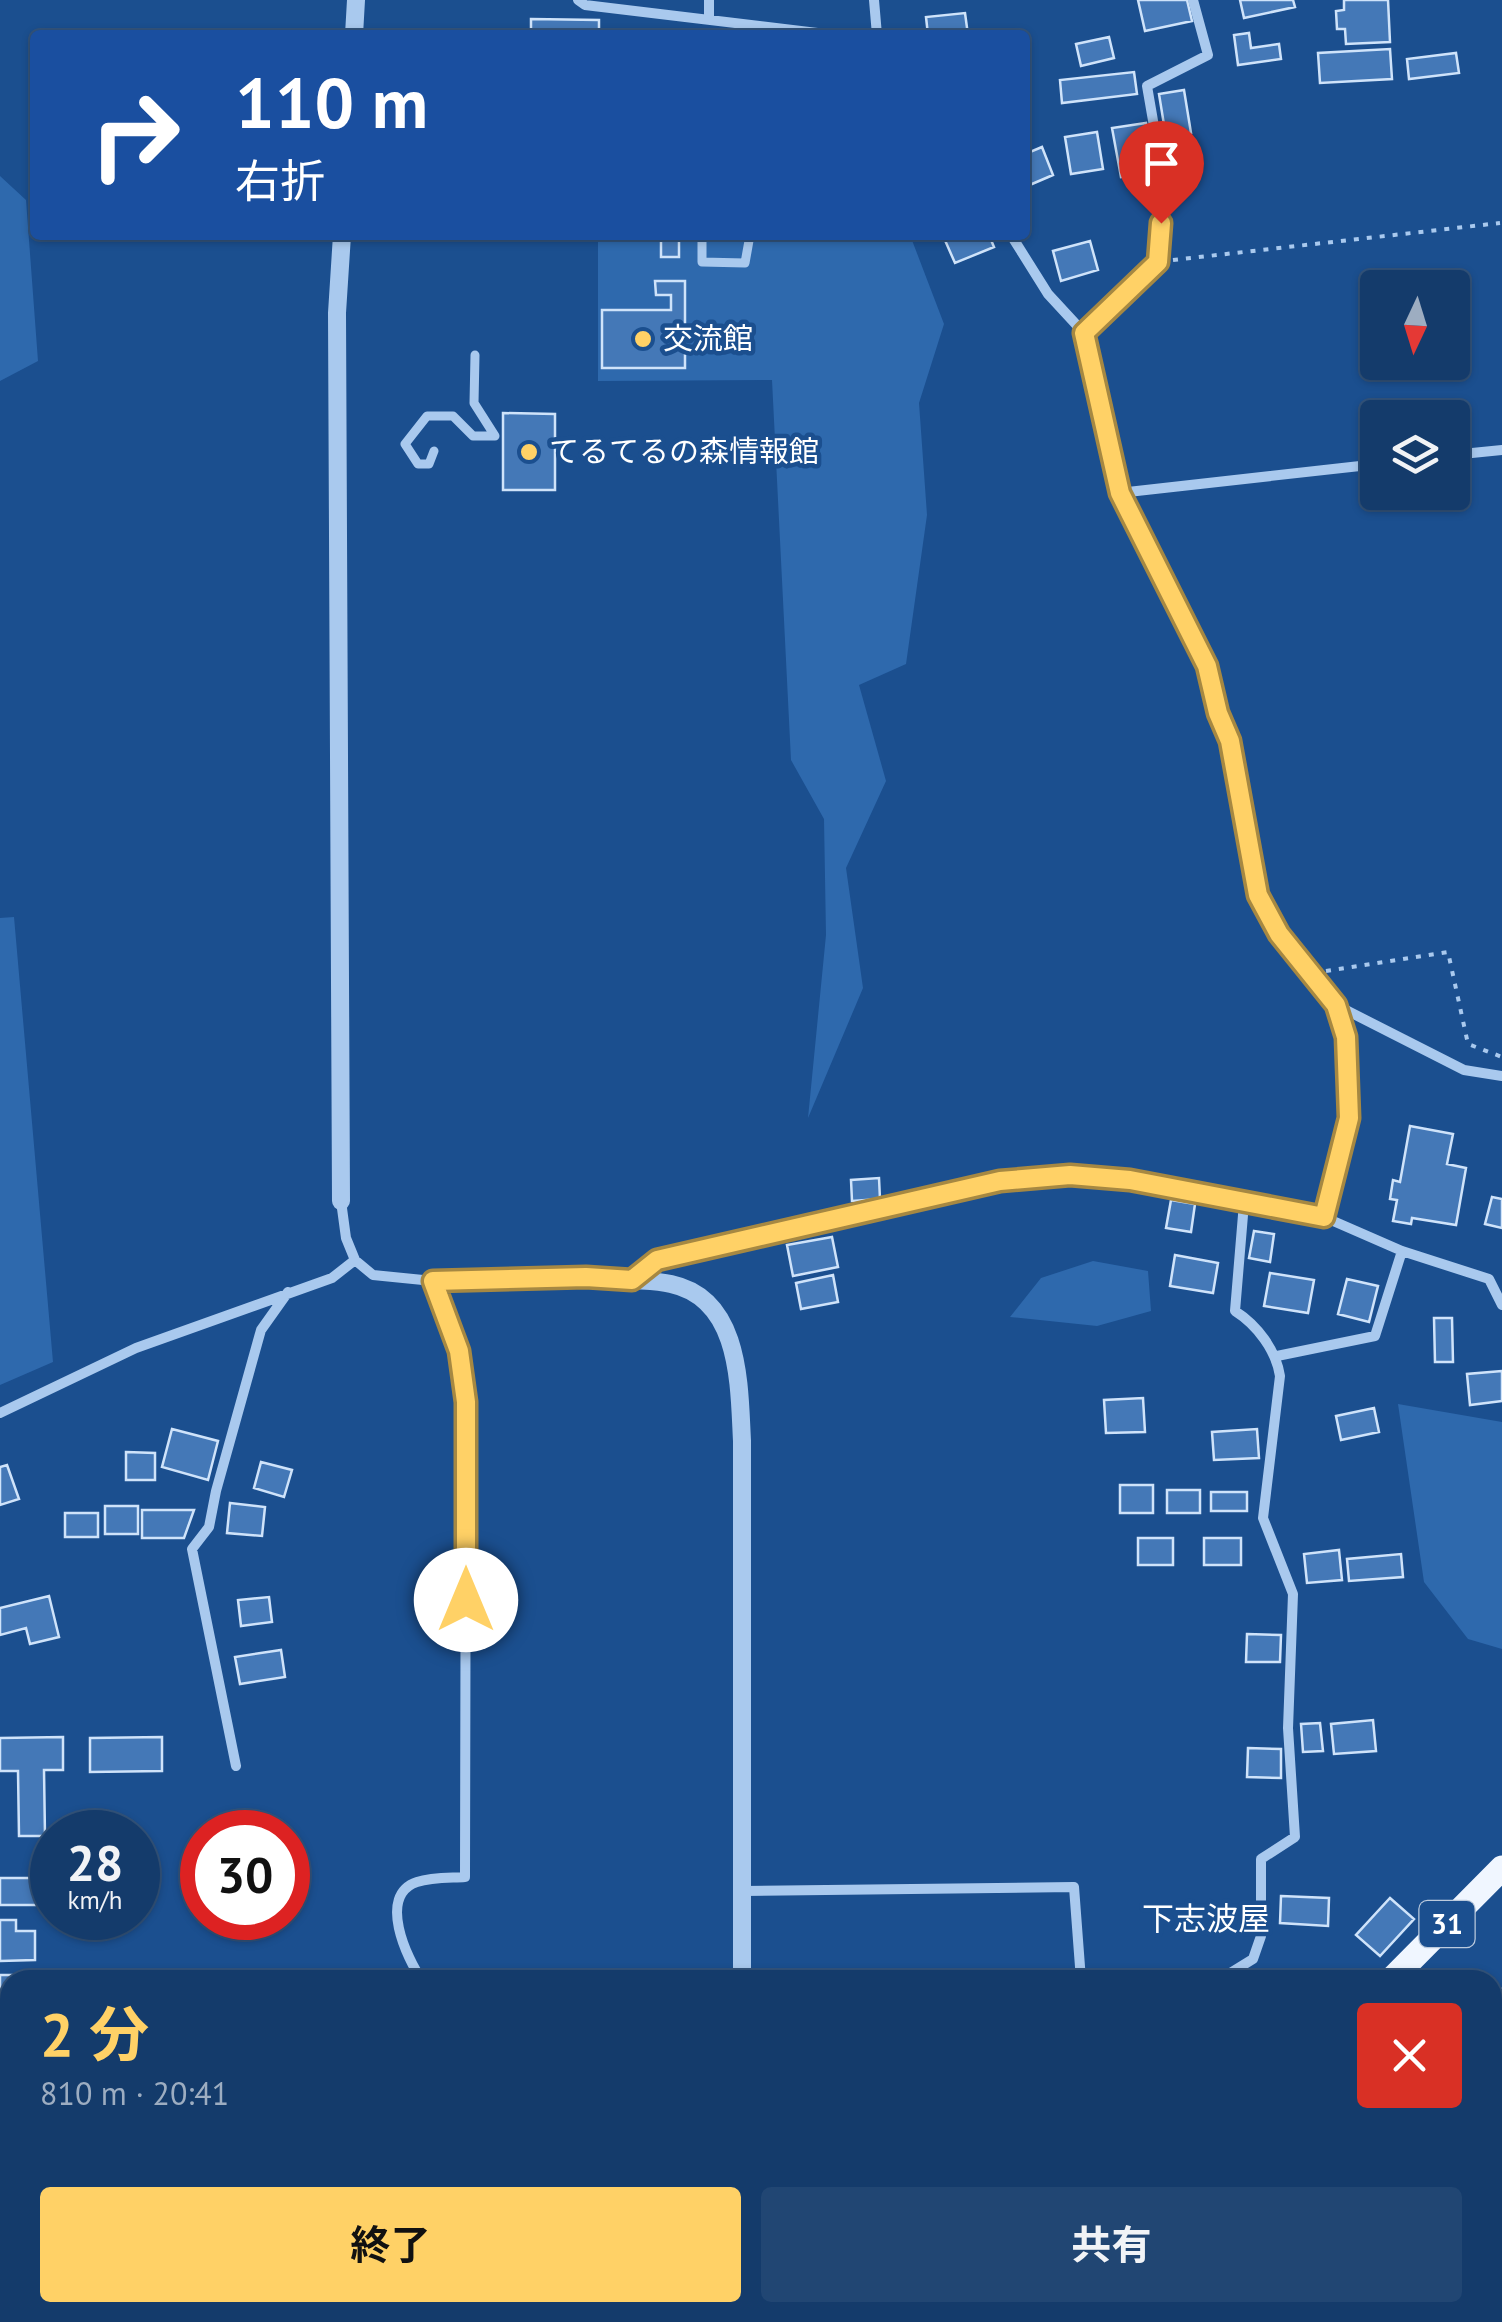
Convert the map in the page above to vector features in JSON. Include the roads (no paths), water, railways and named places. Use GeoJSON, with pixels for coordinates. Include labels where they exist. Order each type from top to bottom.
{"type":"FeatureCollection","features":[{"type":"Feature","properties":{"kind":"main road","name":"31"},"geometry":{"type":"LineString","coordinates":[[1401,1970],[1502,1868]]}},
{"type":"Feature","properties":{"kind":"street"},"geometry":{"type":"LineString","coordinates":[[354,30],[356,0]]}},
{"type":"Feature","properties":{"kind":"street"},"geometry":{"type":"LineString","coordinates":[[578,0],[585,5],[788,30]]}},
{"type":"Feature","properties":{"kind":"street"},"geometry":{"type":"LineString","coordinates":[[709,0],[709,20]]}},
{"type":"Feature","properties":{"kind":"street"},"geometry":{"type":"LineString","coordinates":[[874,0],[877,30]]}},
{"type":"Feature","properties":{"kind":"street"},"geometry":{"type":"LineString","coordinates":[[1084,333],[1158,262],[1164,184],[1147,86],[1208,54],[1193,0]]}},
{"type":"Feature","properties":{"kind":"street"},"geometry":{"type":"LineString","coordinates":[[342,240],[337,313],[341,1201],[346,1238],[355,1260],[374,1275],[433,1281],[586,1277],[674,1284],[705,1301],[729,1333],[738,1378],[742,1440],[742,1970]]}},
{"type":"Feature","properties":{"kind":"street"},"geometry":{"type":"LineString","coordinates":[[702,240],[702,262],[745,263],[749,240]]}},
{"type":"Feature","properties":{"kind":"street"},"geometry":{"type":"LineString","coordinates":[[1014,240],[1048,294],[1084,333],[1120,493],[1207,666],[1218,713],[1230,741],[1258,895],[1279,934],[1336,1005],[1346,1037],[1349,1118],[1324,1217]]}},
{"type":"Feature","properties":{"kind":"street"},"geometry":{"type":"LineString","coordinates":[[434,451],[429,464],[418,464],[405,444],[427,416],[452,416],[474,436],[495,436],[474,404],[475,355]]}},
{"type":"Feature","properties":{"kind":"street"},"geometry":{"type":"LineString","coordinates":[[1470,454],[1502,450]]}},
{"type":"Feature","properties":{"kind":"street"},"geometry":{"type":"LineString","coordinates":[[1120,493],[1360,466]]}},
{"type":"Feature","properties":{"kind":"street"},"geometry":{"type":"LineString","coordinates":[[1336,1005],[1464,1070],[1502,1076]]}},
{"type":"Feature","properties":{"kind":"street"},"geometry":{"type":"LineString","coordinates":[[632,1280],[657,1260],[1000,1181],[1070,1175],[1130,1180],[1324,1217],[1402,1251],[1489,1280],[1502,1276]]}},
{"type":"Feature","properties":{"kind":"street"},"geometry":{"type":"LineString","coordinates":[[1235,1970],[1253,1959],[1260,1936],[1260,1859],[1294,1837],[1288,1728],[1293,1594],[1263,1518],[1280,1376],[1277,1356],[1244,1317],[1235,1312],[1244,1203]]}},
{"type":"Feature","properties":{"kind":"street"},"geometry":{"type":"LineString","coordinates":[[1277,1356],[1375,1336],[1402,1251]]}},
{"type":"Feature","properties":{"kind":"street"},"geometry":{"type":"LineString","coordinates":[[0,1413],[136,1348],[332,1278],[355,1260]]}},
{"type":"Feature","properties":{"kind":"street"},"geometry":{"type":"LineString","coordinates":[[1489,1280],[1502,1305]]}},
{"type":"Feature","properties":{"kind":"street"},"geometry":{"type":"LineString","coordinates":[[416,1970],[401,1943],[397,1919],[400,1898],[419,1881],[465,1877],[466,1402],[459,1351],[433,1281]]}},
{"type":"Feature","properties":{"kind":"street"},"geometry":{"type":"LineString","coordinates":[[236,1766],[192,1548],[210,1528],[216,1490],[261,1330],[288,1292]]}},
{"type":"Feature","properties":{"kind":"street"},"geometry":{"type":"LineString","coordinates":[[744,1891],[1074,1887],[1080,1970]]}},
{"type":"Feature","properties":{"kind":"place","name":"交流館"},"geometry":{"type":"Point","coordinates":[643,339]}},
{"type":"Feature","properties":{"kind":"place","name":"てるてるの森情報館"},"geometry":{"type":"Point","coordinates":[529,452]}},
{"type":"Feature","properties":{"kind":"district","name":"下志波屋"},"geometry":{"type":"Point","coordinates":[1206,1919]}}]}
